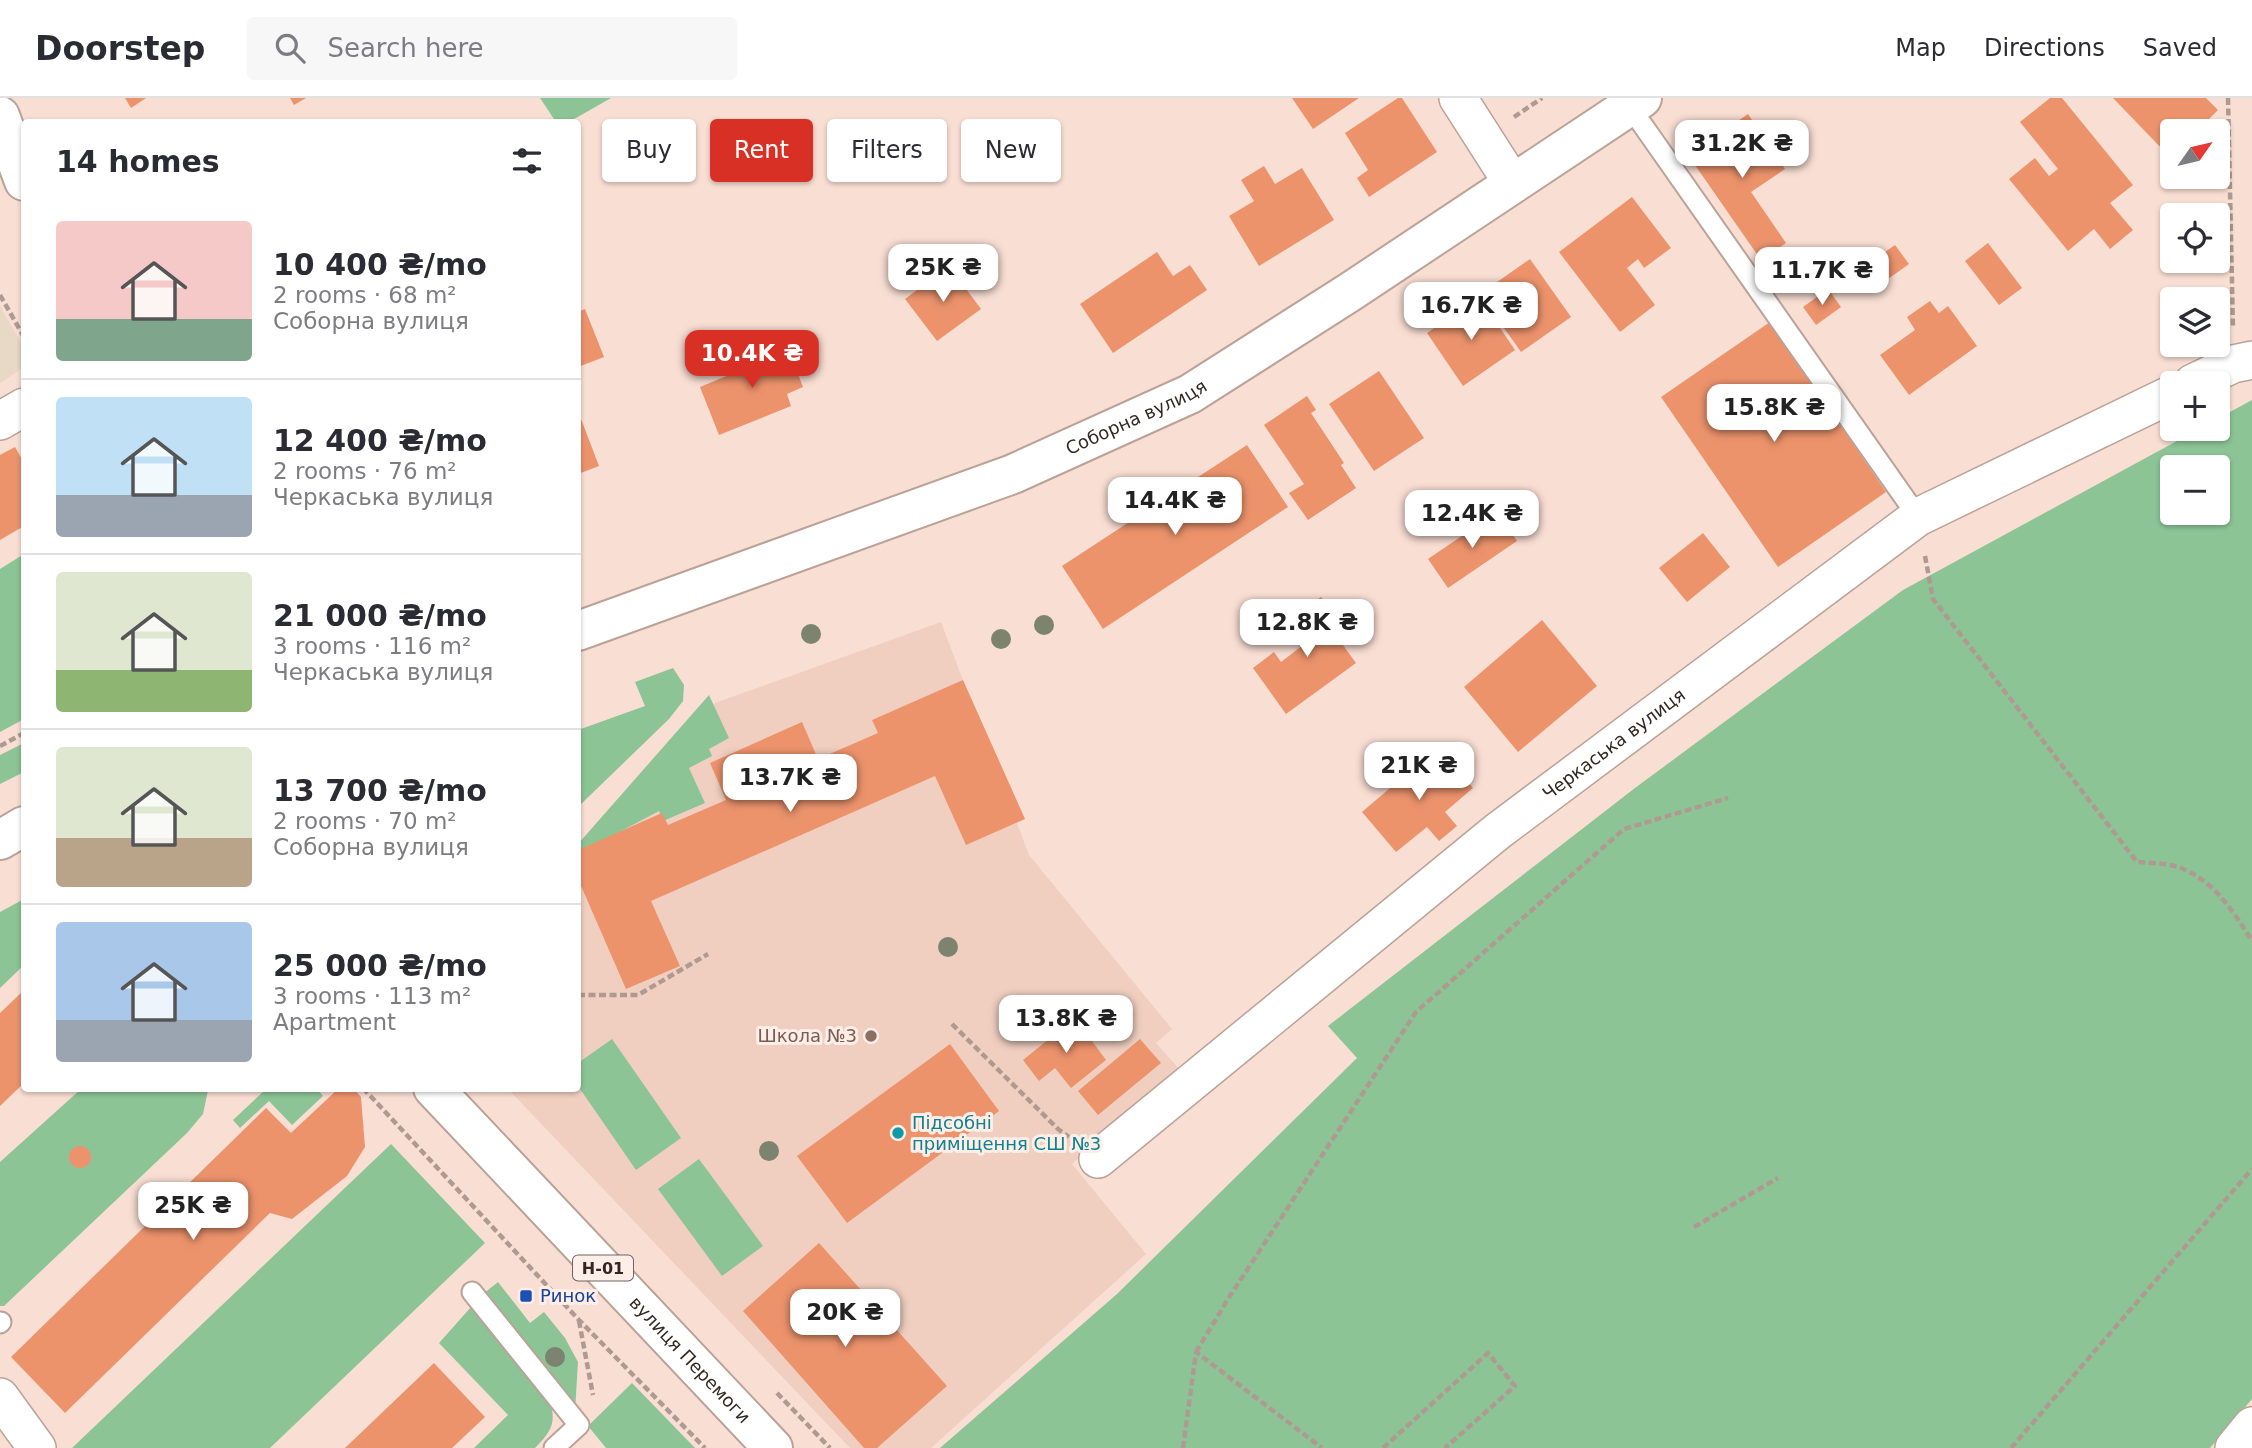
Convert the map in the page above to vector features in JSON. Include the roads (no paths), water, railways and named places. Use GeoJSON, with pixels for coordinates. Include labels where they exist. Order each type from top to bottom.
{"type":"FeatureCollection","features":[{"type":"Feature","properties":{"kind":"main road","name":"Соборна вулиця"},"geometry":{"type":"LineString","coordinates":[[581,630],[1013,474],[1190,394],[1636,102]]}},
{"type":"Feature","properties":{"kind":"main road"},"geometry":{"type":"LineString","coordinates":[[0,116],[21,173]]}},
{"type":"Feature","properties":{"kind":"main road"},"geometry":{"type":"LineString","coordinates":[[0,840],[21,828]]}},
{"type":"Feature","properties":{"kind":"main road","name":"вулиця Перемоги"},"geometry":{"type":"LineString","coordinates":[[437,1092],[774,1448]]}},
{"type":"Feature","properties":{"kind":"street"},"geometry":{"type":"LineString","coordinates":[[1458,98],[1513,184]]}},
{"type":"Feature","properties":{"kind":"street"},"geometry":{"type":"LineString","coordinates":[[2222,371],[2243,362]]}},
{"type":"Feature","properties":{"kind":"street","name":"Черкаська вулиця"},"geometry":{"type":"LineString","coordinates":[[1098,1159],[1498,831],[1918,517],[2160,400]]}},
{"type":"Feature","properties":{"kind":"street"},"geometry":{"type":"LineString","coordinates":[[0,421],[21,409]]}},
{"type":"Feature","properties":{"kind":"street"},"geometry":{"type":"LineString","coordinates":[[0,1397],[37,1448]]}},
{"type":"Feature","properties":{"kind":"street"},"geometry":{"type":"LineString","coordinates":[[2234,1448],[2252,1426]]}},
{"type":"Feature","properties":{"kind":"lane"},"geometry":{"type":"LineString","coordinates":[[1636,102],[1918,517]]}},
{"type":"Feature","properties":{"kind":"lane"},"geometry":{"type":"LineString","coordinates":[[472,1292],[579,1426],[554,1448]]}},
{"type":"Feature","properties":{"kind":"place","name":"Школа №3"},"geometry":{"type":"Point","coordinates":[871,1036]}},
{"type":"Feature","properties":{"kind":"place","name":"Підсобні приміщення СШ №3"},"geometry":{"type":"Point","coordinates":[898,1133]}},
{"type":"Feature","properties":{"kind":"place","name":"Ринок"},"geometry":{"type":"Point","coordinates":[526,1296]}}]}
